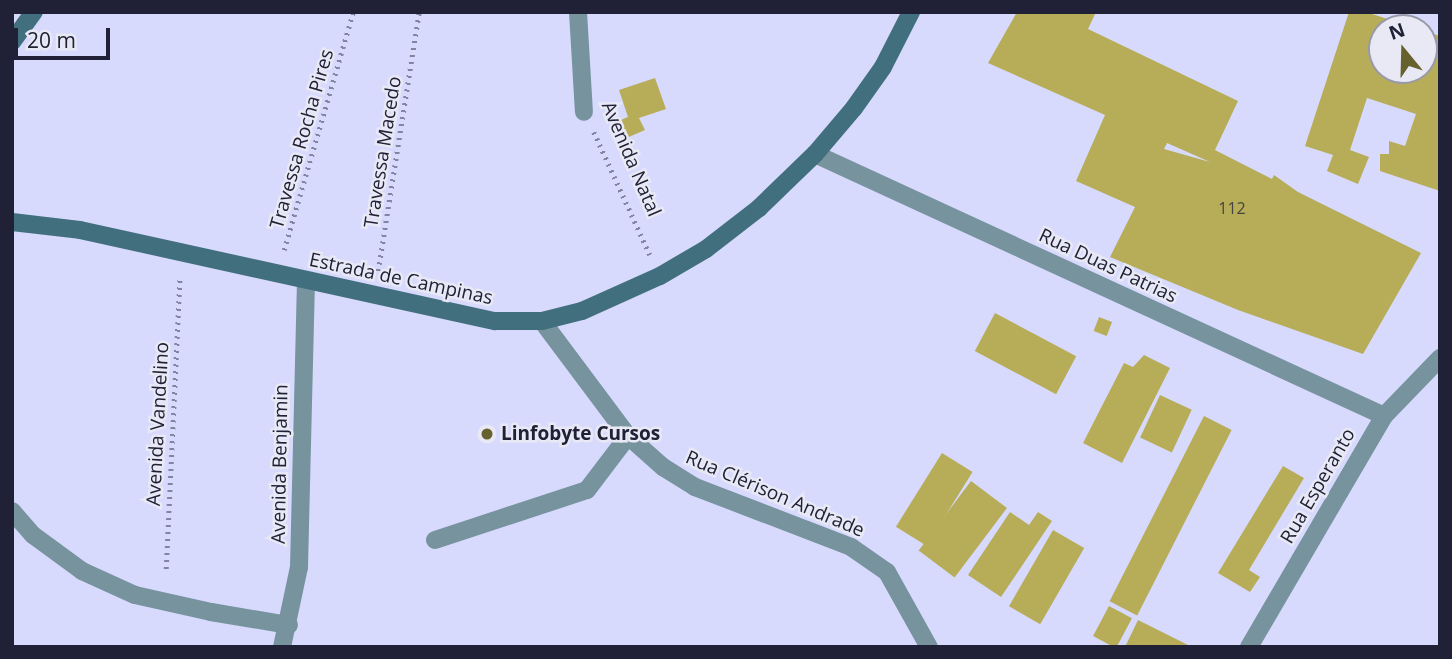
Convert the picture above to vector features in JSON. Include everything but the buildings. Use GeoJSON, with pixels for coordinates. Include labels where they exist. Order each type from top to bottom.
{"type":"FeatureCollection","features":[{"type":"Feature","properties":{"kind":"main road"},"geometry":{"type":"LineString","coordinates":[[14,34],[34,12]]}},
{"type":"Feature","properties":{"kind":"main road","name":"Estrada de Campinas"},"geometry":{"type":"LineString","coordinates":[[12,222],[80,230],[495,321],[542,321],[582,311],[660,276],[706,249],[759,208],[815,154],[854,108],[883,66],[911,12]]}},
{"type":"Feature","properties":{"kind":"street","name":"Avenida Natal"},"geometry":{"type":"LineString","coordinates":[[578,12],[584,112]]}},
{"type":"Feature","properties":{"kind":"street","name":"Rua Duas Patrias"},"geometry":{"type":"LineString","coordinates":[[815,154],[1384,416]]}},
{"type":"Feature","properties":{"kind":"street","name":"Avenida Benjamin"},"geometry":{"type":"LineString","coordinates":[[282,647],[289,625],[299,567],[306,280]]}},
{"type":"Feature","properties":{"kind":"street","name":"Rua Clérison Andrade"},"geometry":{"type":"LineString","coordinates":[[542,321],[628,436],[663,467],[695,487],[851,547],[887,572],[911,610],[929,647]]}},
{"type":"Feature","properties":{"kind":"street","name":"Rua Esperanto"},"geometry":{"type":"LineString","coordinates":[[1248,647],[1384,416],[1440,358]]}},
{"type":"Feature","properties":{"kind":"street"},"geometry":{"type":"LineString","coordinates":[[435,540],[587,490],[628,436]]}},
{"type":"Feature","properties":{"kind":"street"},"geometry":{"type":"LineString","coordinates":[[12,511],[33,535],[82,571],[135,595],[289,625]]}},
{"type":"Feature","properties":{"kind":"path","name":"Travessa Rocha Pires"},"geometry":{"type":"LineString","coordinates":[[277,274],[353,12]]}},
{"type":"Feature","properties":{"kind":"path","name":"Travessa Macedo"},"geometry":{"type":"LineString","coordinates":[[375,296],[419,12]]}},
{"type":"Feature","properties":{"kind":"path","name":"Avenida Natal"},"geometry":{"type":"LineString","coordinates":[[584,112],[660,276]]}},
{"type":"Feature","properties":{"kind":"path","name":"Avenida Vandelino"},"geometry":{"type":"LineString","coordinates":[[166,569],[179,280]]}},
{"type":"Feature","properties":{"kind":"place","name":"Linfobyte Cursos"},"geometry":{"type":"Point","coordinates":[487,434]}}]}
